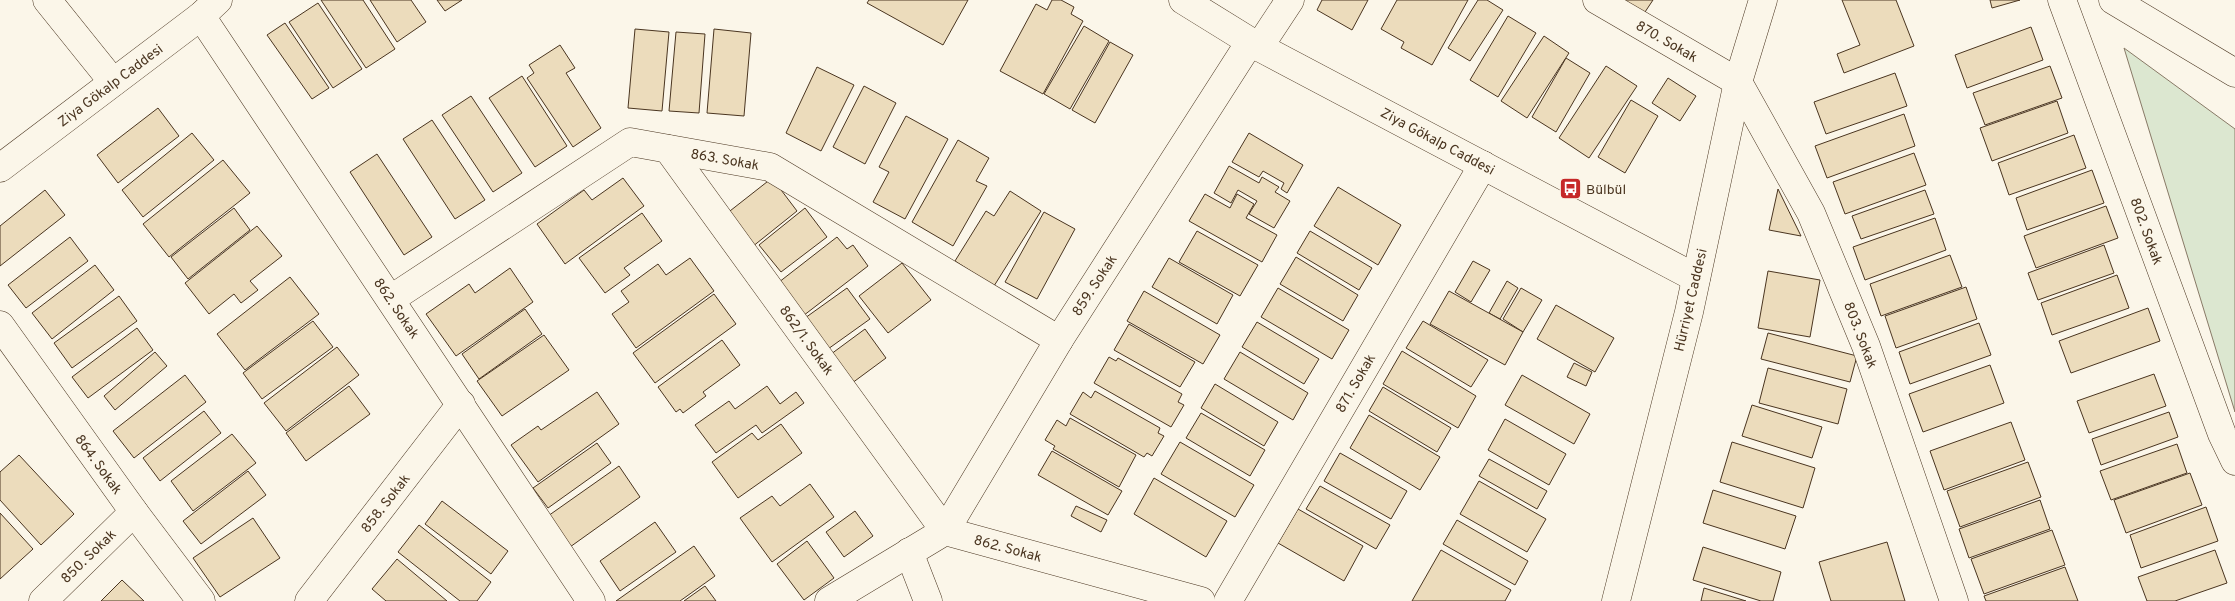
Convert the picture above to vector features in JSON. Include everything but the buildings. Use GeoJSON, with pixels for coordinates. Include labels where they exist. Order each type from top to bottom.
{"type":"FeatureCollection","features":[{"type":"Feature","properties":{"kind":"street"},"geometry":{"type":"LineString","coordinates":[[47,0],[113,82]]}},
{"type":"Feature","properties":{"kind":"street","name":"Ziya Gökalp Caddesi"},"geometry":{"type":"LineString","coordinates":[[1182,0],[1255,44],[1696,278]]}},
{"type":"Feature","properties":{"kind":"street","name":"859. Sokak"},"geometry":{"type":"LineString","coordinates":[[945,531],[1059,340],[1255,44],[1290,0]]}},
{"type":"Feature","properties":{"kind":"street","name":"870. Sokak"},"geometry":{"type":"LineString","coordinates":[[1597,0],[1738,82]]}},
{"type":"Feature","properties":{"kind":"street","name":"Hürriyet Caddesi"},"geometry":{"type":"LineString","coordinates":[[1616,601],[1686,322],[1738,82],[1763,0]]}},
{"type":"Feature","properties":{"kind":"street","name":"802. Sokak"},"geometry":{"type":"LineString","coordinates":[[2062,0],[2219,425],[2235,461]]}},
{"type":"Feature","properties":{"kind":"street"},"geometry":{"type":"LineString","coordinates":[[2113,0],[2235,73]]}},
{"type":"Feature","properties":{"kind":"street","name":"Ziya Gökalp Caddesi"},"geometry":{"type":"LineString","coordinates":[[0,168],[210,8]]}},
{"type":"Feature","properties":{"kind":"street","name":"862. Sokak"},"geometry":{"type":"LineString","coordinates":[[210,8],[391,299],[592,601]]}},
{"type":"Feature","properties":{"kind":"street","name":"803. Sokak"},"geometry":{"type":"LineString","coordinates":[[1738,82],[1811,213],[1819,231],[1866,346],[1954,601]]}},
{"type":"Feature","properties":{"kind":"street","name":"863. Sokak"},"geometry":{"type":"LineString","coordinates":[[391,299],[630,142],[770,167],[1059,340]]}},
{"type":"Feature","properties":{"kind":"street","name":"862/1. Sokak"},"geometry":{"type":"LineString","coordinates":[[668,149],[945,531]]}},
{"type":"Feature","properties":{"kind":"street","name":"871. Sokak"},"geometry":{"type":"LineString","coordinates":[[1228,601],[1483,166]]}},
{"type":"Feature","properties":{"kind":"street","name":"864. Sokak"},"geometry":{"type":"LineString","coordinates":[[0,325],[134,512],[201,601]]}},
{"type":"Feature","properties":{"kind":"street","name":"858. Sokak"},"geometry":{"type":"LineString","coordinates":[[309,601],[461,404]]}},
{"type":"Feature","properties":{"kind":"street","name":"850. Sokak"},"geometry":{"type":"LineString","coordinates":[[43,601],[134,512]]}},
{"type":"Feature","properties":{"kind":"street"},"geometry":{"type":"LineString","coordinates":[[829,601],[945,531]]}},
{"type":"Feature","properties":{"kind":"street","name":"862. Sokak"},"geometry":{"type":"LineString","coordinates":[[945,531],[1201,601]]}},
{"type":"Feature","properties":{"kind":"street"},"geometry":{"type":"LineString","coordinates":[[909,552],[928,601]]}},
{"type":"Feature","properties":{"kind":"green space"},"geometry":{"type":"Polygon","coordinates":[[[2124,48],[2235,129],[2235,412],[2124,48]]]}},
{"type":"Feature","properties":{"kind":"place","name":"Bülbül"},"geometry":{"type":"Point","coordinates":[1570,189]}}]}
